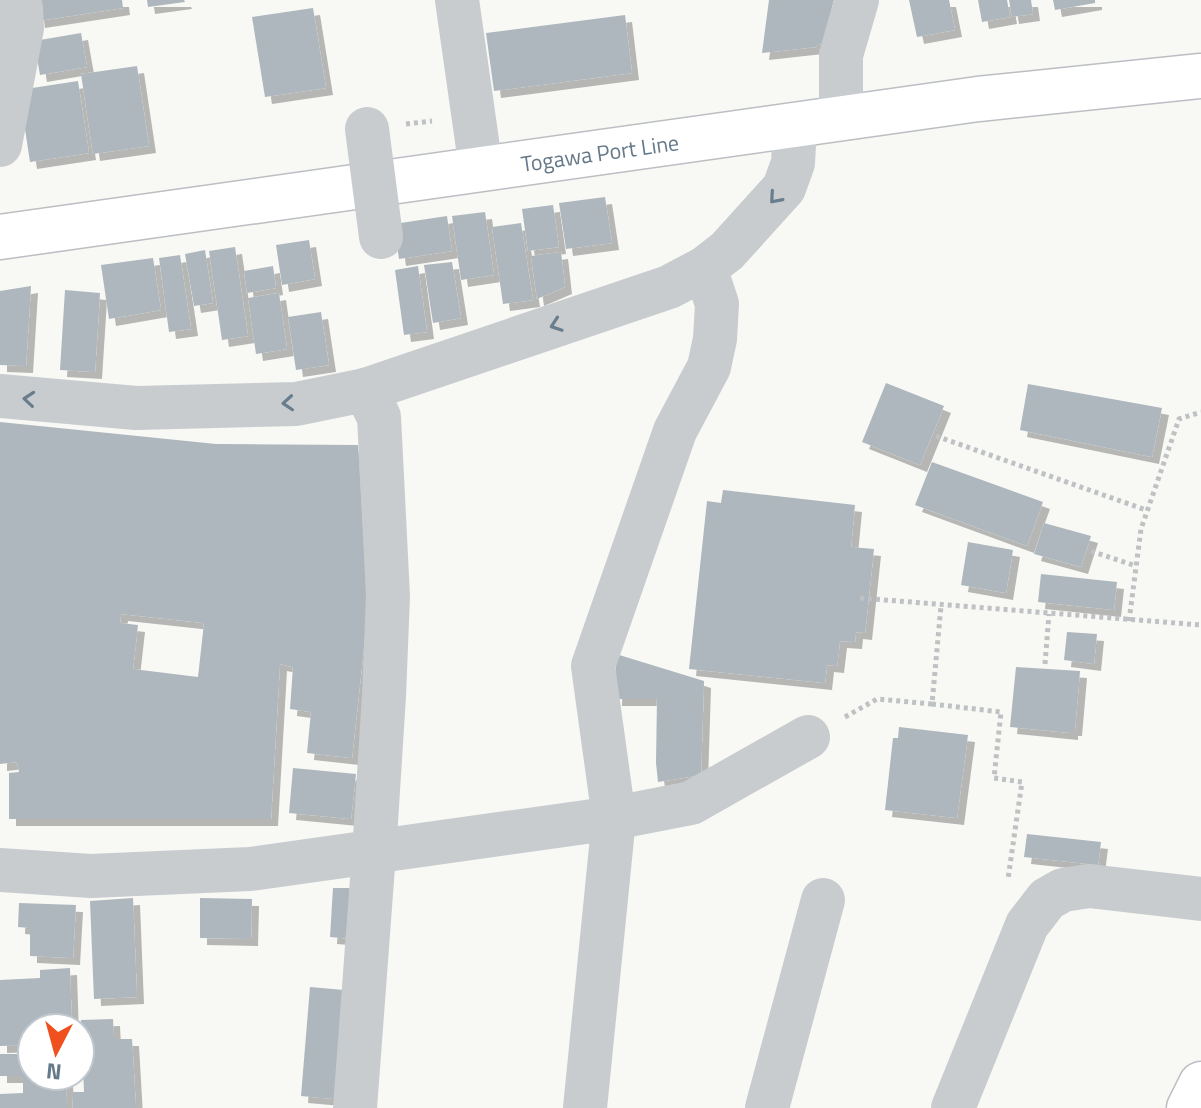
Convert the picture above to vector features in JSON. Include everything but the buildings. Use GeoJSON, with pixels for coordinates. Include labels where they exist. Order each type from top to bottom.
{"type":"FeatureCollection","features":[{"type":"Feature","properties":{"kind":"main road","name":"Togawa Port Line"},"geometry":{"type":"LineString","coordinates":[[0,237],[978,99],[1201,76]]}},
{"type":"Feature","properties":{"kind":"main road"},"geometry":{"type":"LineString","coordinates":[[1189,1108],[1201,1084]]}},
{"type":"Feature","properties":{"kind":"street"},"geometry":{"type":"LineString","coordinates":[[0,145],[5,83],[22,28],[18,0]]}},
{"type":"Feature","properties":{"kind":"street"},"geometry":{"type":"LineString","coordinates":[[457,0],[481,169]]}},
{"type":"Feature","properties":{"kind":"street"},"geometry":{"type":"LineString","coordinates":[[841,118],[841,55],[857,0]]}},
{"type":"Feature","properties":{"kind":"street"},"geometry":{"type":"LineString","coordinates":[[0,396],[136,408],[296,404],[365,390],[669,287],[705,268],[727,251],[784,188],[793,163],[795,125]]}},
{"type":"Feature","properties":{"kind":"street"},"geometry":{"type":"LineString","coordinates":[[367,129],[381,237]]}},
{"type":"Feature","properties":{"kind":"street"},"geometry":{"type":"LineString","coordinates":[[585,1108],[614,818],[593,666],[675,431],[709,367],[715,339],[717,304],[705,268]]}},
{"type":"Feature","properties":{"kind":"street"},"geometry":{"type":"LineString","coordinates":[[355,1108],[374,853],[388,596],[379,417],[365,390]]}},
{"type":"Feature","properties":{"kind":"street"},"geometry":{"type":"LineString","coordinates":[[0,870],[107,876],[250,869],[614,818],[691,803],[808,737]]}},
{"type":"Feature","properties":{"kind":"street"},"geometry":{"type":"LineString","coordinates":[[953,1108],[1027,925],[1047,899],[1063,890],[1089,886],[1201,899]]}},
{"type":"Feature","properties":{"kind":"street"},"geometry":{"type":"LineString","coordinates":[[767,1108],[823,900]]}},
{"type":"Feature","properties":{"kind":"path"},"geometry":{"type":"LineString","coordinates":[[1129,621],[1146,510],[1179,419],[1201,412]]}},
{"type":"Feature","properties":{"kind":"path"},"geometry":{"type":"LineString","coordinates":[[936,436],[1146,510]]}},
{"type":"Feature","properties":{"kind":"path"},"geometry":{"type":"LineString","coordinates":[[1091,551],[1136,566]]}},
{"type":"Feature","properties":{"kind":"path"},"geometry":{"type":"LineString","coordinates":[[860,598],[1201,625]]}},
{"type":"Feature","properties":{"kind":"path"},"geometry":{"type":"LineString","coordinates":[[932,704],[941,606]]}},
{"type":"Feature","properties":{"kind":"path"},"geometry":{"type":"LineString","coordinates":[[1045,664],[1049,614]]}},
{"type":"Feature","properties":{"kind":"path"},"geometry":{"type":"LineString","coordinates":[[808,737],[877,699],[1001,712],[994,778],[1022,782],[1013,851]]}}]}
